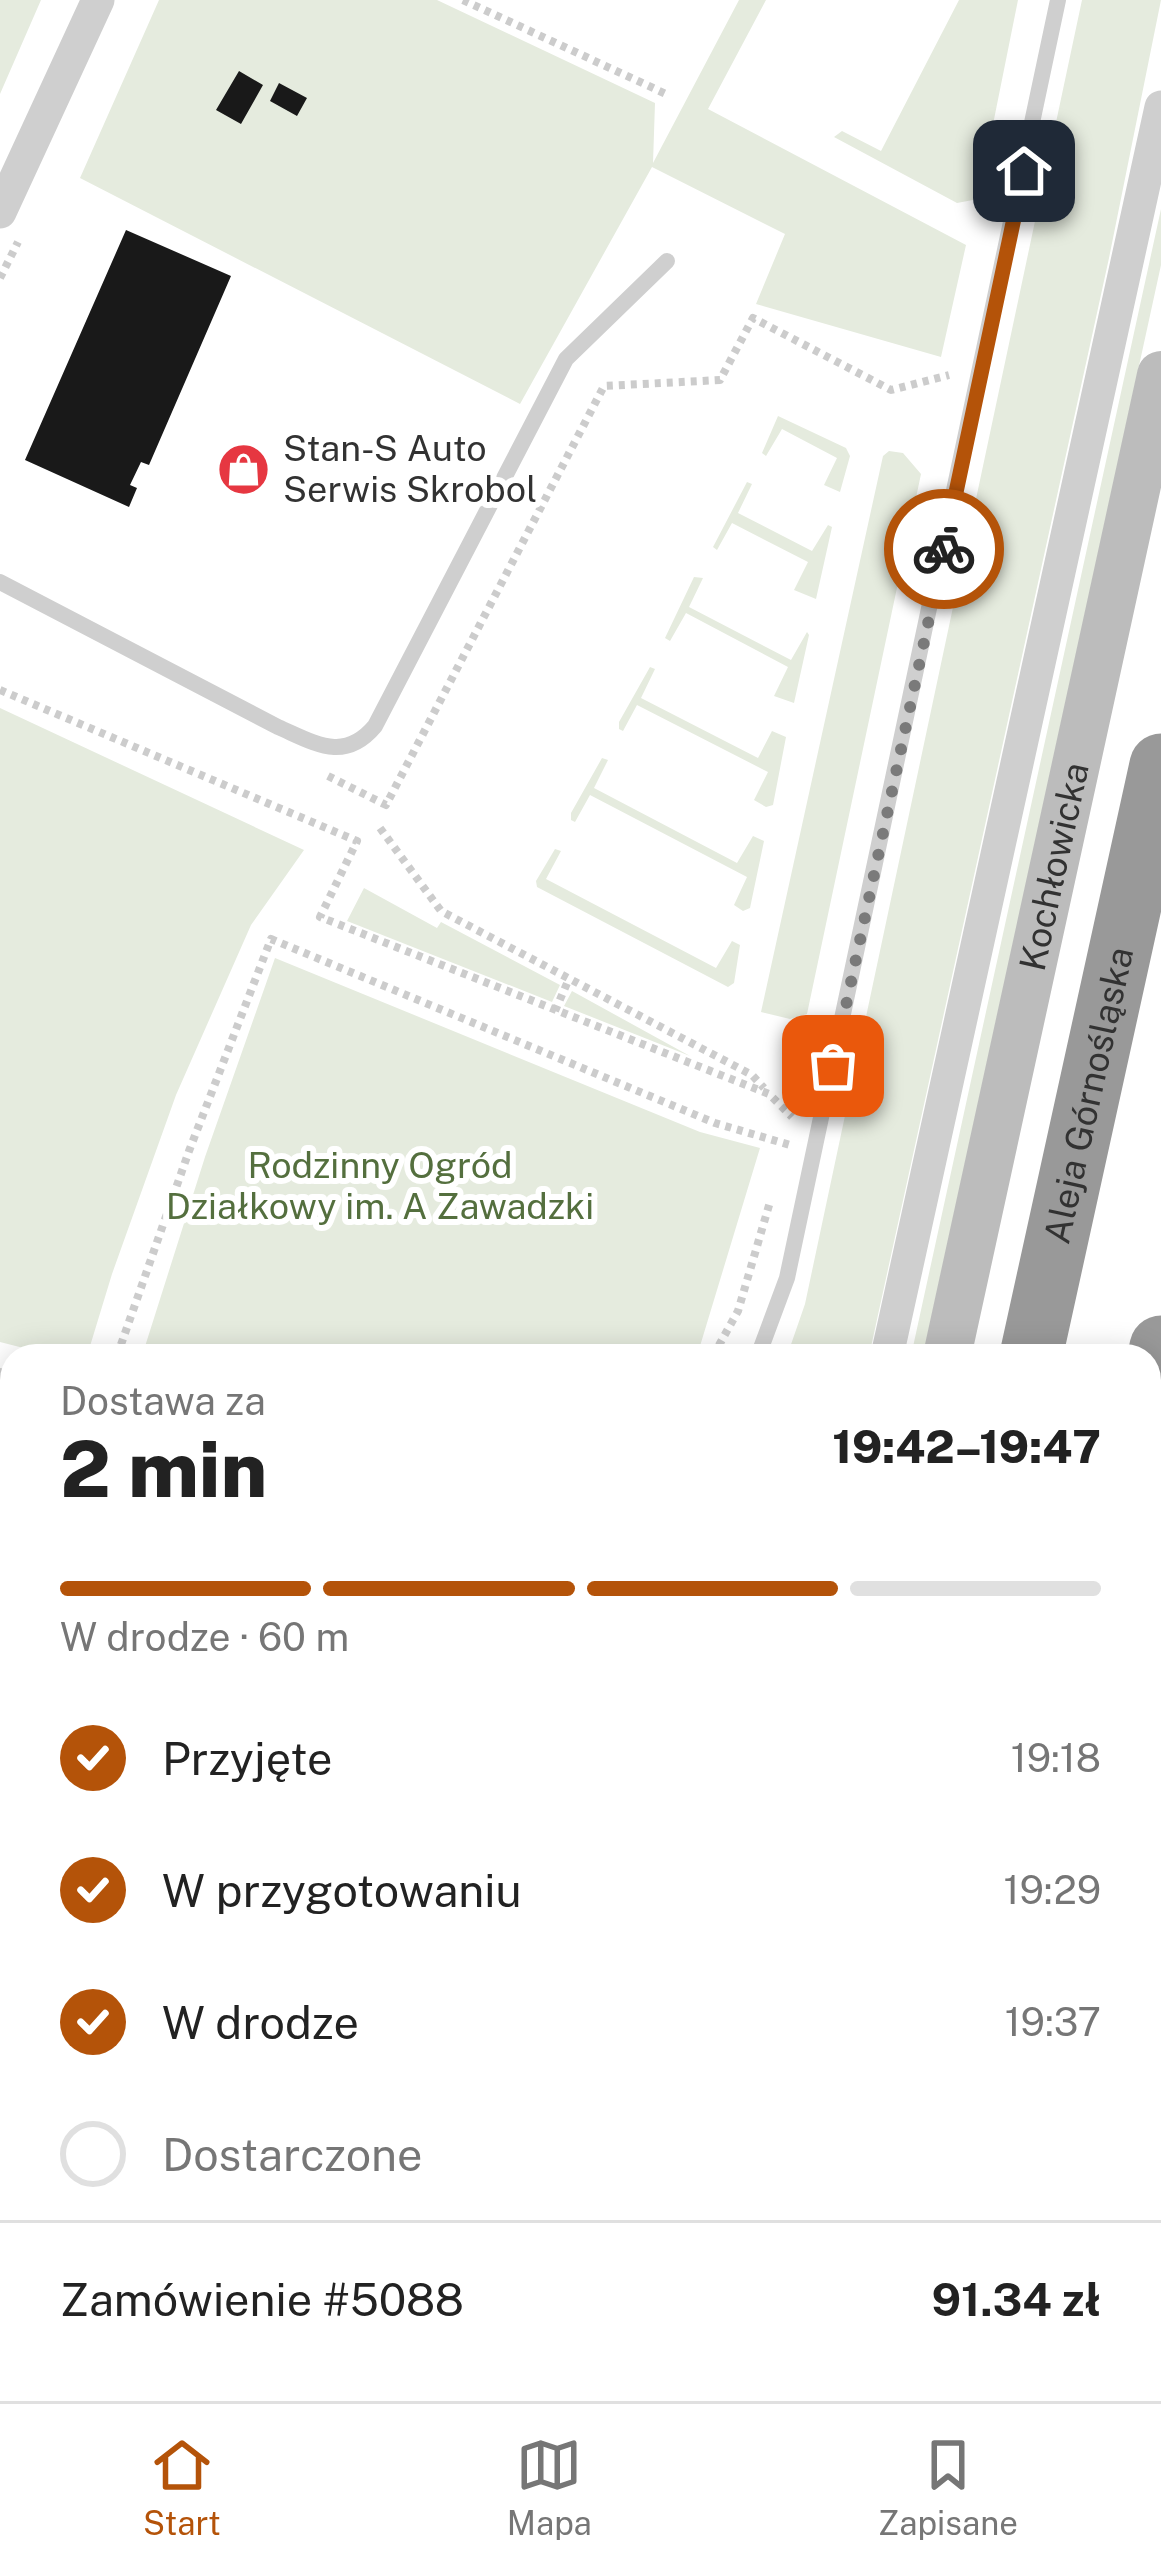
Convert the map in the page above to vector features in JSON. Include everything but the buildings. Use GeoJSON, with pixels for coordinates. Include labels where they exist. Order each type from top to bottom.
{"type":"FeatureCollection","features":[{"type":"Feature","properties":{"kind":"highway","name":"Aleja Górnośląska"},"geometry":{"type":"LineString","coordinates":[[1034,1344],[1161,765]]}},
{"type":"Feature","properties":{"kind":"main road","name":"Kochłowicka"},"geometry":{"type":"LineString","coordinates":[[949,1344],[1161,375]]}},
{"type":"Feature","properties":{"kind":"street"},"geometry":{"type":"LineString","coordinates":[[0,212],[98,0]]}},
{"type":"Feature","properties":{"kind":"street"},"geometry":{"type":"LineString","coordinates":[[890,1344],[1161,107]]}},
{"type":"Feature","properties":{"kind":"lane"},"geometry":{"type":"LineString","coordinates":[[762,1344],[787,1278],[1058,0]]}},
{"type":"Feature","properties":{"kind":"lane"},"geometry":{"type":"LineString","coordinates":[[0,581],[293,734],[337,748],[362,741],[375,726],[566,359],[668,261]]}},
{"type":"Feature","properties":{"kind":"path"},"geometry":{"type":"LineString","coordinates":[[463,0],[666,94]]}},
{"type":"Feature","properties":{"kind":"path"},"geometry":{"type":"LineString","coordinates":[[945,394],[954,354]]}},
{"type":"Feature","properties":{"kind":"path"},"geometry":{"type":"LineString","coordinates":[[0,690],[357,841],[320,917],[769,1094]]}},
{"type":"Feature","properties":{"kind":"path"},"geometry":{"type":"LineString","coordinates":[[380,828],[441,911],[752,1075],[792,1119]]}},
{"type":"Feature","properties":{"kind":"path"},"geometry":{"type":"LineString","coordinates":[[122,1344],[189,1151],[271,939],[715,1123],[815,1148]]}},
{"type":"Feature","properties":{"kind":"path"},"geometry":{"type":"LineString","coordinates":[[555,1011],[568,981]]}},
{"type":"Feature","properties":{"kind":"path"},"geometry":{"type":"LineString","coordinates":[[780,1165],[796,1098]]}},
{"type":"Feature","properties":{"kind":"path"},"geometry":{"type":"LineString","coordinates":[[720,1344],[738,1311],[774,1186]]}},
{"type":"Feature","properties":{"kind":"green space"},"geometry":{"type":"Polygon","coordinates":[[[0,0],[41,0],[0,94],[0,0]]]}},
{"type":"Feature","properties":{"kind":"green space"},"geometry":{"type":"Polygon","coordinates":[[[159,0],[437,0],[655,103],[653,163],[739,0],[766,0],[708,109],[966,245],[941,357],[756,304],[785,234],[652,167],[520,404],[80,178],[159,0]]]}},
{"type":"Feature","properties":{"kind":"green space"},"geometry":{"type":"Polygon","coordinates":[[[959,0],[1018,0],[978,199],[957,203],[834,137],[842,131],[881,151],[959,0]]]}},
{"type":"Feature","properties":{"kind":"green space"},"geometry":{"type":"Polygon","coordinates":[[[1082,0],[1161,0],[872,1344],[791,1344],[805,1304],[1082,0]]]}},
{"type":"Feature","properties":{"kind":"green space"},"geometry":{"type":"Polygon","coordinates":[[[1161,209],[1161,265],[926,1344],[914,1344],[1161,209]]]}},
{"type":"Feature","properties":{"kind":"green space"},"geometry":{"type":"Polygon","coordinates":[[[778,416],[846,448],[850,456],[840,492],[824,485],[837,458],[782,429],[766,456],[762,453],[778,416]]]}},
{"type":"Feature","properties":{"kind":"green space"},"geometry":{"type":"Polygon","coordinates":[[[889,451],[903,453],[921,474],[807,1014],[790,1019],[761,1012],[883,456],[889,451]]]}},
{"type":"Feature","properties":{"kind":"green space"},"geometry":{"type":"Polygon","coordinates":[[[747,482],[752,484],[738,513],[812,551],[828,525],[832,527],[816,599],[794,590],[808,562],[732,523],[717,550],[713,547],[747,482]]]}},
{"type":"Feature","properties":{"kind":"green space"},"geometry":{"type":"Polygon","coordinates":[[[694,577],[703,578],[689,607],[791,660],[807,632],[794,703],[774,696],[788,667],[686,613],[670,641],[665,638],[694,577]]]}},
{"type":"Feature","properties":{"kind":"green space"},"geometry":{"type":"Polygon","coordinates":[[[650,667],[655,669],[641,698],[758,758],[772,731],[786,737],[773,805],[766,807],[754,800],[768,772],[637,705],[623,731],[619,729],[650,667]]]}},
{"type":"Feature","properties":{"kind":"green space"},"geometry":{"type":"Polygon","coordinates":[[[0,708],[304,850],[251,925],[176,1095],[91,1344],[0,1342],[0,708]]]}},
{"type":"Feature","properties":{"kind":"green space"},"geometry":{"type":"Polygon","coordinates":[[[602,758],[608,760],[594,788],[737,863],[753,836],[764,841],[750,908],[743,911],[734,905],[747,877],[590,795],[575,822],[571,820],[602,758]]]}},
{"type":"Feature","properties":{"kind":"green space"},"geometry":{"type":"Polygon","coordinates":[[[555,849],[561,851],[546,879],[716,968],[732,941],[740,945],[734,983],[728,987],[537,887],[555,849]]]}},
{"type":"Feature","properties":{"kind":"green space"},"geometry":{"type":"Polygon","coordinates":[[[364,888],[437,928],[441,922],[560,985],[552,1002],[347,921],[364,888]]]}},
{"type":"Feature","properties":{"kind":"green space","name":"Rodzinny Ogród Działkowy im. A Zawadzki"},"geometry":{"type":"Polygon","coordinates":[[[275,958],[700,1132],[760,1148],[701,1344],[146,1344],[275,958]]]}},
{"type":"Feature","properties":{"kind":"green space"},"geometry":{"type":"Polygon","coordinates":[[[572,991],[690,1056],[564,1006],[572,991]]]}},
{"type":"Feature","properties":{"kind":"way so far"},"geometry":{"type":"LineString","coordinates":[[833,1066],[944,549]]}},
{"type":"Feature","properties":{"kind":"place","name":"Stan-S Auto Serwis Skrobol"},"geometry":{"type":"Point","coordinates":[244,469]}},
{"type":"Feature","properties":{"kind":"route"},"geometry":{"type":"LineString","coordinates":[[944,549],[1024,171]]}}]}
